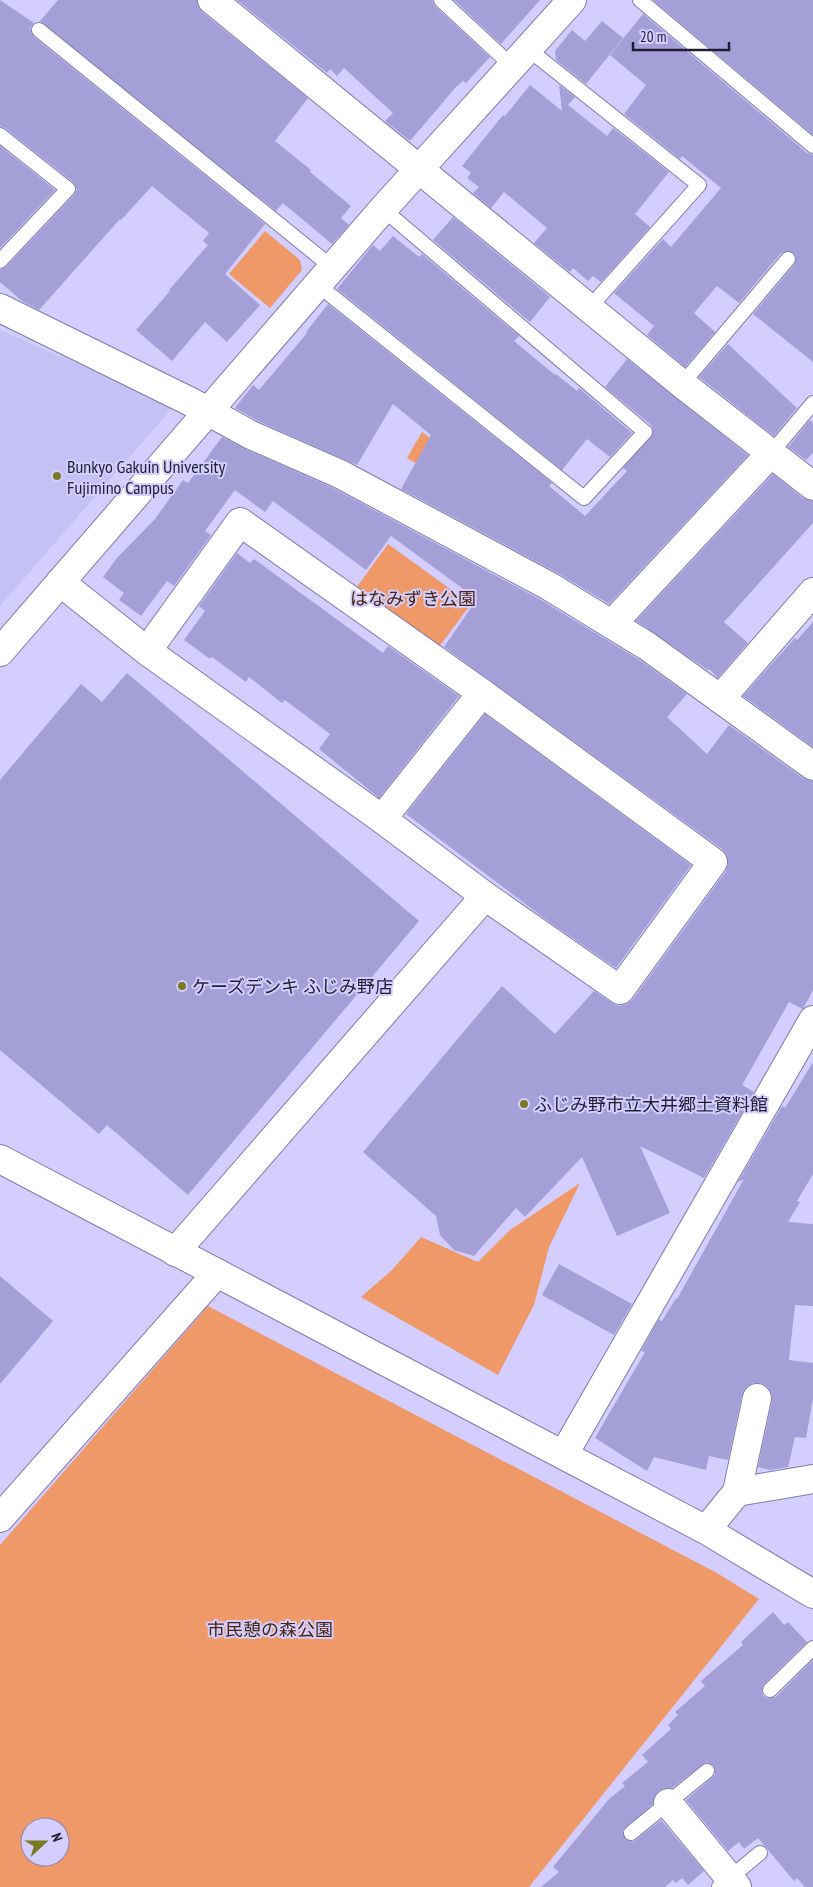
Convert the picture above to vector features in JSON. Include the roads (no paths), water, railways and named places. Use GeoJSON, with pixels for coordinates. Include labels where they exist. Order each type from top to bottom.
{"type":"FeatureCollection","features":[{"type":"Feature","properties":{"kind":"street"},"geometry":{"type":"LineString","coordinates":[[212,0],[682,384],[813,486]]}},
{"type":"Feature","properties":{"kind":"street"},"geometry":{"type":"LineString","coordinates":[[0,652],[383,209],[572,0]]}},
{"type":"Feature","properties":{"kind":"street"},"geometry":{"type":"LineString","coordinates":[[0,308],[207,411],[251,435],[340,474],[549,586],[647,646],[813,766]]}},
{"type":"Feature","properties":{"kind":"street"},"geometry":{"type":"LineString","coordinates":[[612,624],[771,453]]}},
{"type":"Feature","properties":{"kind":"street"},"geometry":{"type":"LineString","coordinates":[[60,582],[147,651],[382,819],[485,896],[620,990],[714,862],[482,692],[240,522],[147,651]]}},
{"type":"Feature","properties":{"kind":"street"},"geometry":{"type":"LineString","coordinates":[[720,699],[813,592]]}},
{"type":"Feature","properties":{"kind":"street"},"geometry":{"type":"LineString","coordinates":[[382,819],[482,692]]}},
{"type":"Feature","properties":{"kind":"street"},"geometry":{"type":"LineString","coordinates":[[175,1252],[485,896]]}},
{"type":"Feature","properties":{"kind":"street"},"geometry":{"type":"LineString","coordinates":[[564,1454],[813,1020]]}},
{"type":"Feature","properties":{"kind":"street"},"geometry":{"type":"LineString","coordinates":[[0,1159],[564,1454],[706,1530],[813,1594]]}},
{"type":"Feature","properties":{"kind":"street"},"geometry":{"type":"LineString","coordinates":[[0,1518],[217,1273]]}},
{"type":"Feature","properties":{"kind":"street"},"geometry":{"type":"LineString","coordinates":[[706,1530],[737,1492],[757,1398]]}},
{"type":"Feature","properties":{"kind":"street"},"geometry":{"type":"LineString","coordinates":[[737,1492],[813,1479]]}},
{"type":"Feature","properties":{"kind":"street"},"geometry":{"type":"LineString","coordinates":[[668,1803],[728,1884]]}},
{"type":"Feature","properties":{"kind":"lane"},"geometry":{"type":"LineString","coordinates":[[442,0],[699,185],[589,308]]}},
{"type":"Feature","properties":{"kind":"lane"},"geometry":{"type":"LineString","coordinates":[[640,0],[813,146]]}},
{"type":"Feature","properties":{"kind":"lane"},"geometry":{"type":"LineString","coordinates":[[39,30],[584,498],[645,432],[383,209]]}},
{"type":"Feature","properties":{"kind":"lane"},"geometry":{"type":"LineString","coordinates":[[0,136],[68,189],[0,261]]}},
{"type":"Feature","properties":{"kind":"lane"},"geometry":{"type":"LineString","coordinates":[[682,384],[788,260]]}},
{"type":"Feature","properties":{"kind":"lane"},"geometry":{"type":"LineString","coordinates":[[771,453],[813,403]]}},
{"type":"Feature","properties":{"kind":"lane"},"geometry":{"type":"LineString","coordinates":[[770,1690],[813,1648]]}},
{"type":"Feature","properties":{"kind":"lane"},"geometry":{"type":"LineString","coordinates":[[631,1833],[707,1771]]}},
{"type":"Feature","properties":{"kind":"lane"},"geometry":{"type":"LineString","coordinates":[[728,1884],[760,1853]]}},
{"type":"Feature","properties":{"kind":"place","name":"Bunkyo Gakuin University Fujimino Campus"},"geometry":{"type":"Point","coordinates":[57,476]}},
{"type":"Feature","properties":{"kind":"place","name":"ケーズデンキ ふじみ野店"},"geometry":{"type":"Point","coordinates":[182,986]}},
{"type":"Feature","properties":{"kind":"place","name":"ふじみ野市立大井郷土資料館"},"geometry":{"type":"Point","coordinates":[524,1104]}},
{"type":"Feature","properties":{"kind":"park label","name":"はなみずき公園"},"geometry":{"type":"Point","coordinates":[413,598]}},
{"type":"Feature","properties":{"kind":"park label","name":"市民憩の森公園"},"geometry":{"type":"Point","coordinates":[270,1629]}}]}
